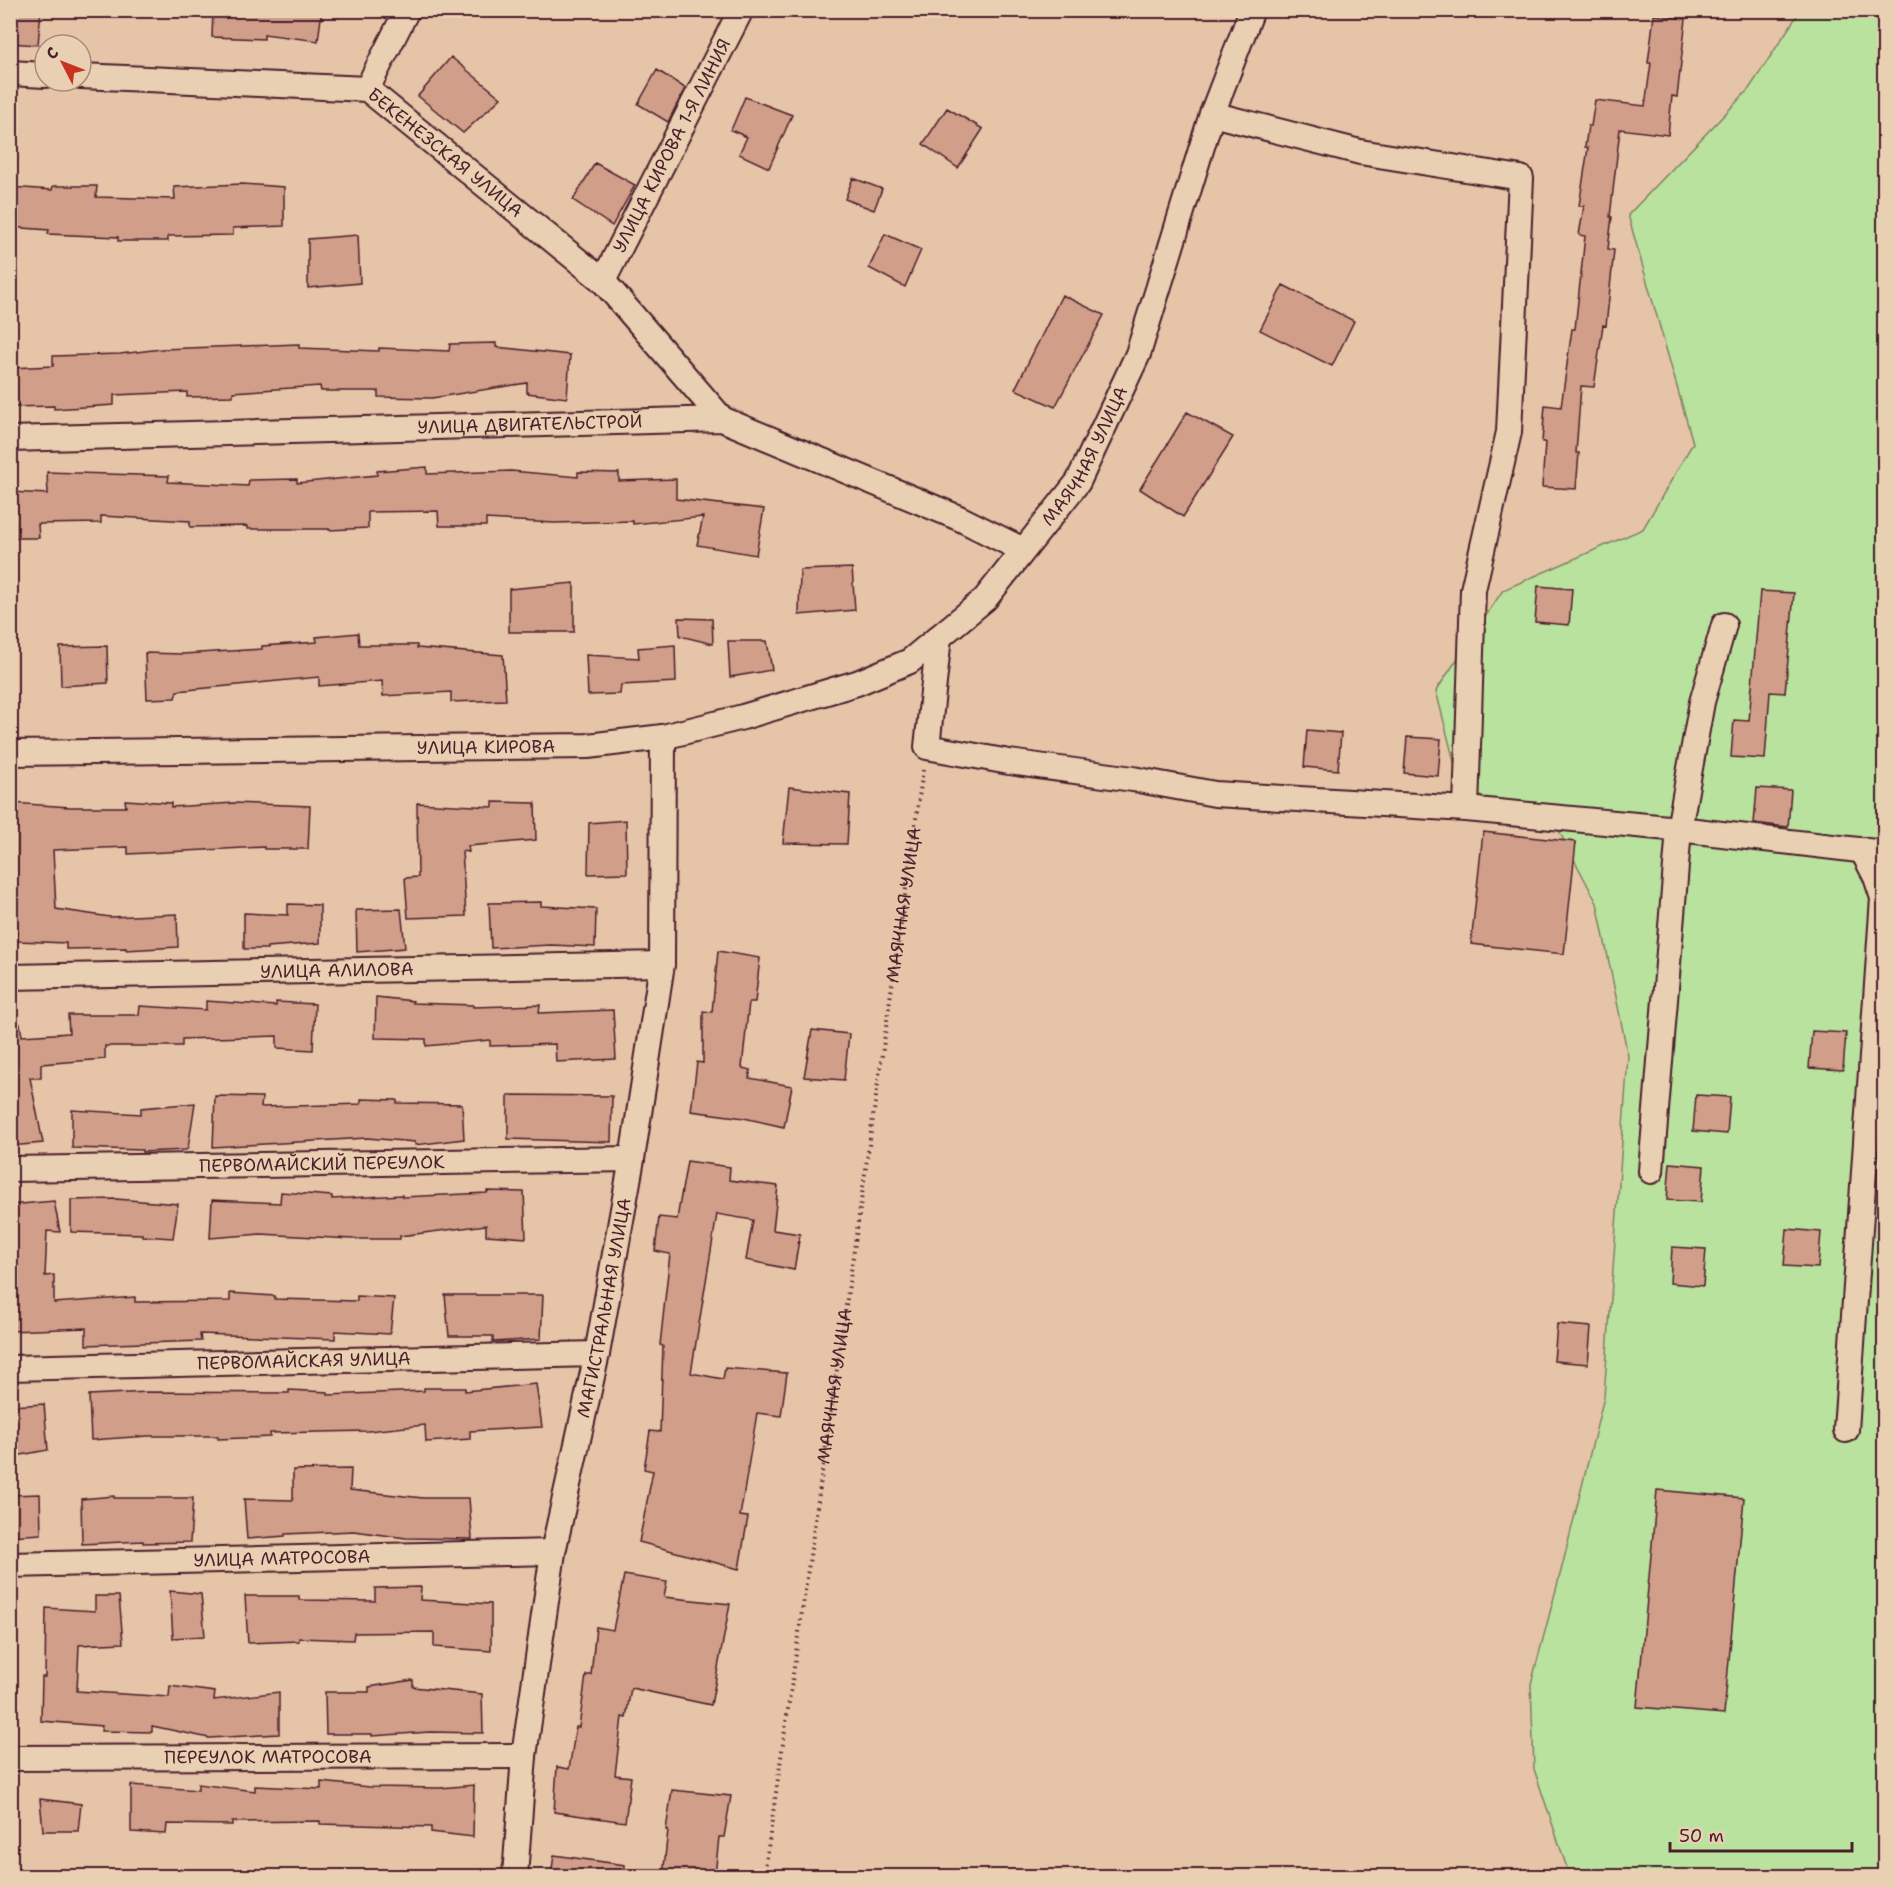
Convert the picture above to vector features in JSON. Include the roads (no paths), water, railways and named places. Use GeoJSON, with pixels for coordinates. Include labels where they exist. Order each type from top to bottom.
{"type":"FeatureCollection","features":[{"type":"Feature","properties":{"kind":"street"},"geometry":{"type":"LineString","coordinates":[[367,89],[407,10]]}},
{"type":"Feature","properties":{"kind":"street","name":"УЛИЦА КИРОВА 1-Я ЛИНИЯ"},"geometry":{"type":"LineString","coordinates":[[603,281],[741,10]]}},
{"type":"Feature","properties":{"kind":"street","name":"МАЯЧНАЯ УЛИЦА"},"geometry":{"type":"LineString","coordinates":[[939,637],[986,599],[1078,482],[1138,354],[1212,114],[1252,10]]}},
{"type":"Feature","properties":{"kind":"street"},"geometry":{"type":"LineString","coordinates":[[10,73],[33,74]]}},
{"type":"Feature","properties":{"kind":"street","name":"БЕКЕНЕЗСКАЯ УЛИЦА"},"geometry":{"type":"LineString","coordinates":[[93,77],[367,89],[603,281],[722,419]]}},
{"type":"Feature","properties":{"kind":"street"},"geometry":{"type":"LineString","coordinates":[[1212,114],[1360,152],[1521,178],[1509,432],[1473,590],[1466,809]]}},
{"type":"Feature","properties":{"kind":"street","name":"УЛИЦА ДВИГАТЕЛЬСТРОЙ"},"geometry":{"type":"LineString","coordinates":[[10,440],[722,419],[959,518],[1023,550]]}},
{"type":"Feature","properties":{"kind":"street"},"geometry":{"type":"LineString","coordinates":[[1651,1171],[1679,828],[1702,702],[1724,625]]}},
{"type":"Feature","properties":{"kind":"street"},"geometry":{"type":"LineString","coordinates":[[939,637],[927,747],[1215,794],[1466,809],[1679,828],[1873,851],[1876,877],[1883,898],[1846,1430]]}},
{"type":"Feature","properties":{"kind":"street","name":"УЛИЦА КИРОВА"},"geometry":{"type":"LineString","coordinates":[[10,753],[588,746],[663,737],[743,717],[857,683],[910,662],[939,637]]}},
{"type":"Feature","properties":{"kind":"street","name":"МАГИСТРАЛЬНАЯ УЛИЦА"},"geometry":{"type":"LineString","coordinates":[[515,1876],[524,1756],[553,1552],[597,1354],[632,1159],[662,964],[663,737]]}},
{"type":"Feature","properties":{"kind":"street","name":"УЛИЦА АЛИЛОВА"},"geometry":{"type":"LineString","coordinates":[[10,977],[662,964]]}},
{"type":"Feature","properties":{"kind":"street","name":"ПЕРВОМАЙСКИЙ ПЕРЕУЛОК"},"geometry":{"type":"LineString","coordinates":[[10,1169],[632,1159]]}},
{"type":"Feature","properties":{"kind":"street","name":"ПЕРВОМАЙСКАЯ УЛИЦА"},"geometry":{"type":"LineString","coordinates":[[10,1368],[597,1354]]}},
{"type":"Feature","properties":{"kind":"street","name":"УЛИЦА МАТРОСОВА"},"geometry":{"type":"LineString","coordinates":[[10,1565],[553,1552]]}},
{"type":"Feature","properties":{"kind":"street","name":"ПЕРЕУЛОК МАТРОСОВА"},"geometry":{"type":"LineString","coordinates":[[10,1758],[524,1756]]}}]}
